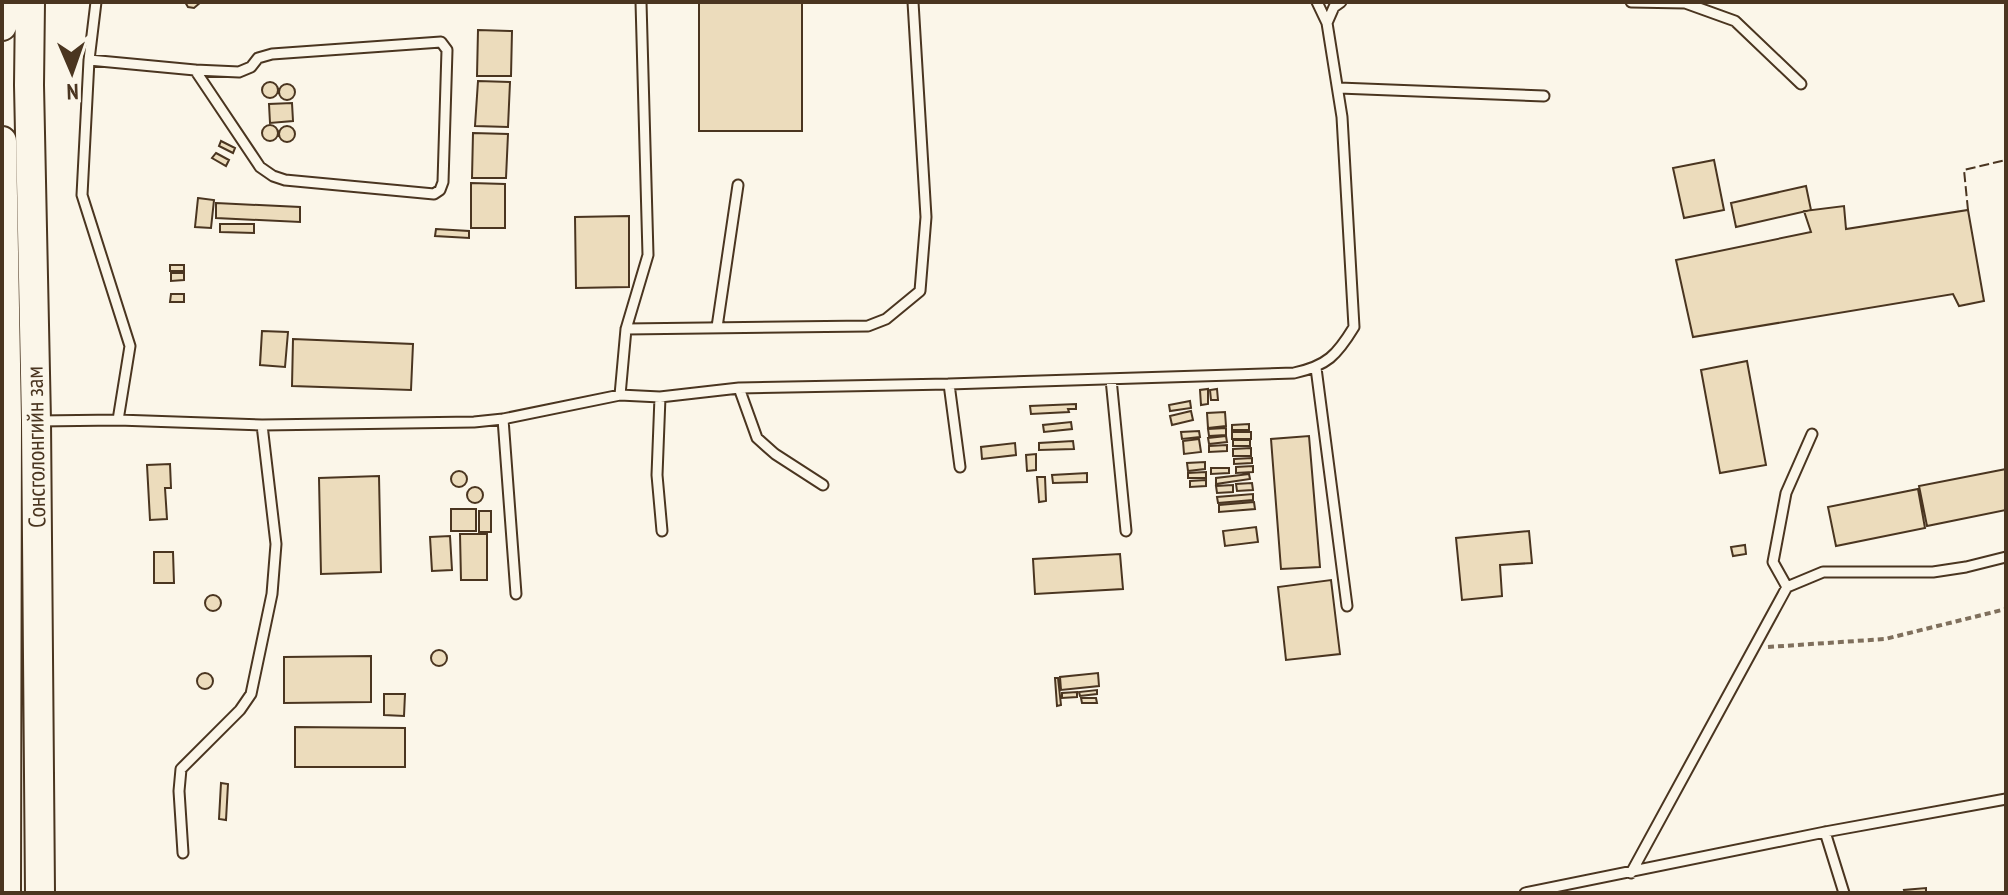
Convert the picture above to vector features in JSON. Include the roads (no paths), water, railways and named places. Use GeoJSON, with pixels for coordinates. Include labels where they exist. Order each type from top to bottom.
{"type":"FeatureCollection","features":[{"type":"Feature","properties":{"kind":"main road"},"geometry":{"type":"LineString","coordinates":[[2,2],[2,26]]}},
{"type":"Feature","properties":{"kind":"main road","name":"Сонсголонгийн зам"},"geometry":{"type":"LineString","coordinates":[[30,2],[40,893]]}},
{"type":"Feature","properties":{"kind":"main road","name":"Сонсголонгийн зам"},"geometry":{"type":"LineString","coordinates":[[2,141],[7,420],[6,893]]}},
{"type":"Feature","properties":{"kind":"lane"},"geometry":{"type":"LineString","coordinates":[[96,2],[89,60],[82,195],[130,346],[118,420]]}},
{"type":"Feature","properties":{"kind":"lane"},"geometry":{"type":"LineString","coordinates":[[620,395],[626,329],[648,255],[641,2]]}},
{"type":"Feature","properties":{"kind":"lane"},"geometry":{"type":"LineString","coordinates":[[626,329],[868,326],[886,319],[920,291],[926,217],[913,2]]}},
{"type":"Feature","properties":{"kind":"lane"},"geometry":{"type":"LineString","coordinates":[[7,420],[262,425],[503,419],[620,395],[660,397],[739,388],[1294,373],[1316,368],[1339,352],[1354,327],[1339,88],[1327,23],[1317,2]]}},
{"type":"Feature","properties":{"kind":"lane"},"geometry":{"type":"LineString","coordinates":[[1327,23],[1334,7],[1341,2]]}},
{"type":"Feature","properties":{"kind":"lane"},"geometry":{"type":"LineString","coordinates":[[1631,2],[1685,3],[1735,21],[1801,84]]}},
{"type":"Feature","properties":{"kind":"lane"},"geometry":{"type":"LineString","coordinates":[[89,60],[239,72],[251,67],[258,58],[272,54],[441,42],[447,50],[443,182],[440,190],[434,194],[285,180],[273,176],[260,167],[195,70]]}},
{"type":"Feature","properties":{"kind":"lane"},"geometry":{"type":"LineString","coordinates":[[1339,88],[1544,96]]}},
{"type":"Feature","properties":{"kind":"lane"},"geometry":{"type":"LineString","coordinates":[[717,327],[738,185]]}},
{"type":"Feature","properties":{"kind":"lane"},"geometry":{"type":"LineString","coordinates":[[1316,368],[1347,606]]}},
{"type":"Feature","properties":{"kind":"lane"},"geometry":{"type":"LineString","coordinates":[[1111,379],[1126,531]]}},
{"type":"Feature","properties":{"kind":"lane"},"geometry":{"type":"LineString","coordinates":[[949,384],[960,467]]}},
{"type":"Feature","properties":{"kind":"lane"},"geometry":{"type":"LineString","coordinates":[[739,388],[757,438],[775,454],[823,485]]}},
{"type":"Feature","properties":{"kind":"lane"},"geometry":{"type":"LineString","coordinates":[[660,397],[657,475],[662,531]]}},
{"type":"Feature","properties":{"kind":"lane"},"geometry":{"type":"LineString","coordinates":[[503,419],[516,594]]}},
{"type":"Feature","properties":{"kind":"lane"},"geometry":{"type":"LineString","coordinates":[[183,853],[179,791],[181,769],[240,710],[251,694],[272,594],[276,544],[262,425]]}},
{"type":"Feature","properties":{"kind":"lane"},"geometry":{"type":"LineString","coordinates":[[1787,587],[1773,562],[1777,534],[1786,493],[1812,434]]}},
{"type":"Feature","properties":{"kind":"lane"},"geometry":{"type":"LineString","coordinates":[[1631,873],[1787,587],[1823,572],[1933,572],[2006,557]]}},
{"type":"Feature","properties":{"kind":"lane"},"geometry":{"type":"LineString","coordinates":[[1525,893],[2006,799]]}},
{"type":"Feature","properties":{"kind":"lane"},"geometry":{"type":"LineString","coordinates":[[1825,832],[1844,893]]}}]}
